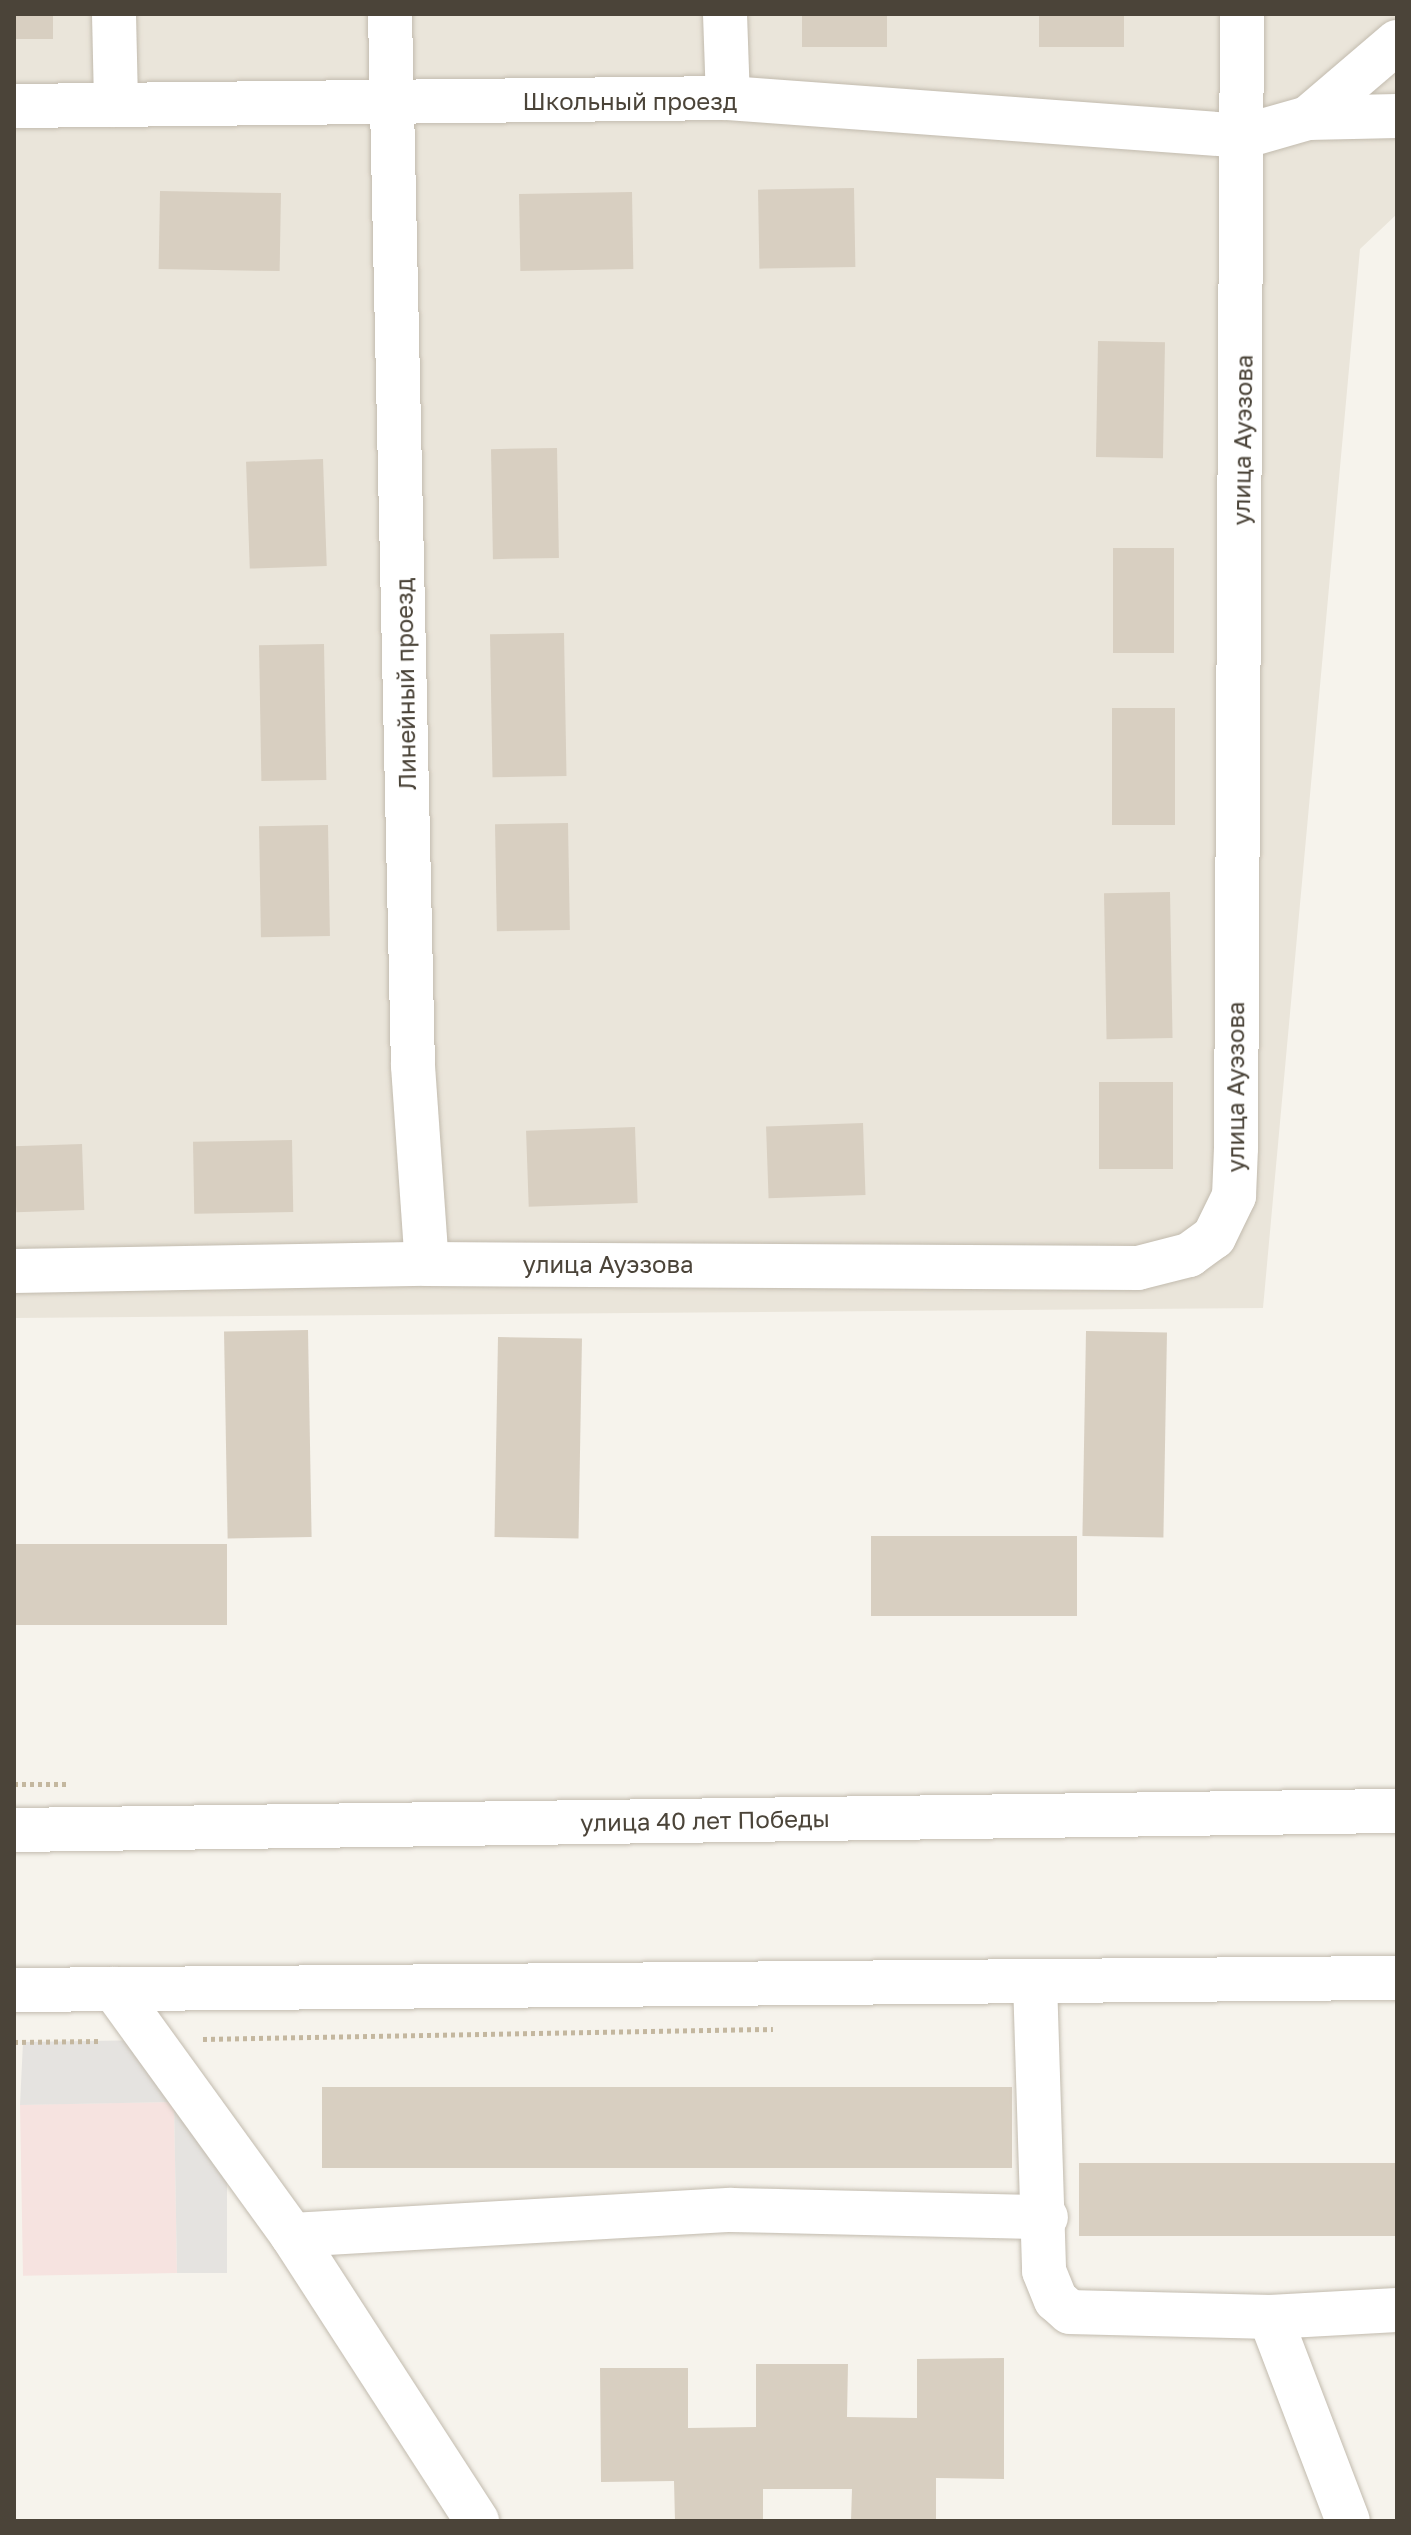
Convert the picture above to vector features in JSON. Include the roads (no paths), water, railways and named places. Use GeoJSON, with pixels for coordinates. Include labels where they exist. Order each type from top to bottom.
{"type":"FeatureCollection","features":[{"type":"Feature","properties":{"kind":"street"},"geometry":{"type":"LineString","coordinates":[[114,14],[116,105]]}},
{"type":"Feature","properties":{"kind":"street","name":"Линейный проезд"},"geometry":{"type":"LineString","coordinates":[[390,14],[413,1066],[427,1264]]}},
{"type":"Feature","properties":{"kind":"street"},"geometry":{"type":"LineString","coordinates":[[725,14],[728,98]]}},
{"type":"Feature","properties":{"kind":"street","name":"улица Ауэзова"},"geometry":{"type":"LineString","coordinates":[[14,1271],[427,1264],[1138,1268],[1189,1255],[1214,1237],[1234,1196],[1236,1148],[1245,136],[1242,14]]}},
{"type":"Feature","properties":{"kind":"street"},"geometry":{"type":"LineString","coordinates":[[1308,118],[1397,42]]}},
{"type":"Feature","properties":{"kind":"street","name":"Школьный проезд"},"geometry":{"type":"LineString","coordinates":[[14,106],[728,98],[1245,136]]}},
{"type":"Feature","properties":{"kind":"street"},"geometry":{"type":"LineString","coordinates":[[1245,136],[1308,118],[1397,116]]}},
{"type":"Feature","properties":{"kind":"street","name":"улица 40 лет Победы"},"geometry":{"type":"LineString","coordinates":[[14,1830],[1397,1811]]}},
{"type":"Feature","properties":{"kind":"street"},"geometry":{"type":"LineString","coordinates":[[14,1990],[1397,1978]]}},
{"type":"Feature","properties":{"kind":"street"},"geometry":{"type":"LineString","coordinates":[[1035,1981],[1046,2217],[1044,2271],[1056,2300],[1070,2312],[1270,2317],[1397,2310]]}},
{"type":"Feature","properties":{"kind":"street"},"geometry":{"type":"LineString","coordinates":[[114,1989],[292,2235],[477,2521]]}},
{"type":"Feature","properties":{"kind":"street"},"geometry":{"type":"LineString","coordinates":[[292,2235],[731,2210],[1046,2217]]}},
{"type":"Feature","properties":{"kind":"street"},"geometry":{"type":"LineString","coordinates":[[1270,2317],[1348,2521]]}}]}
